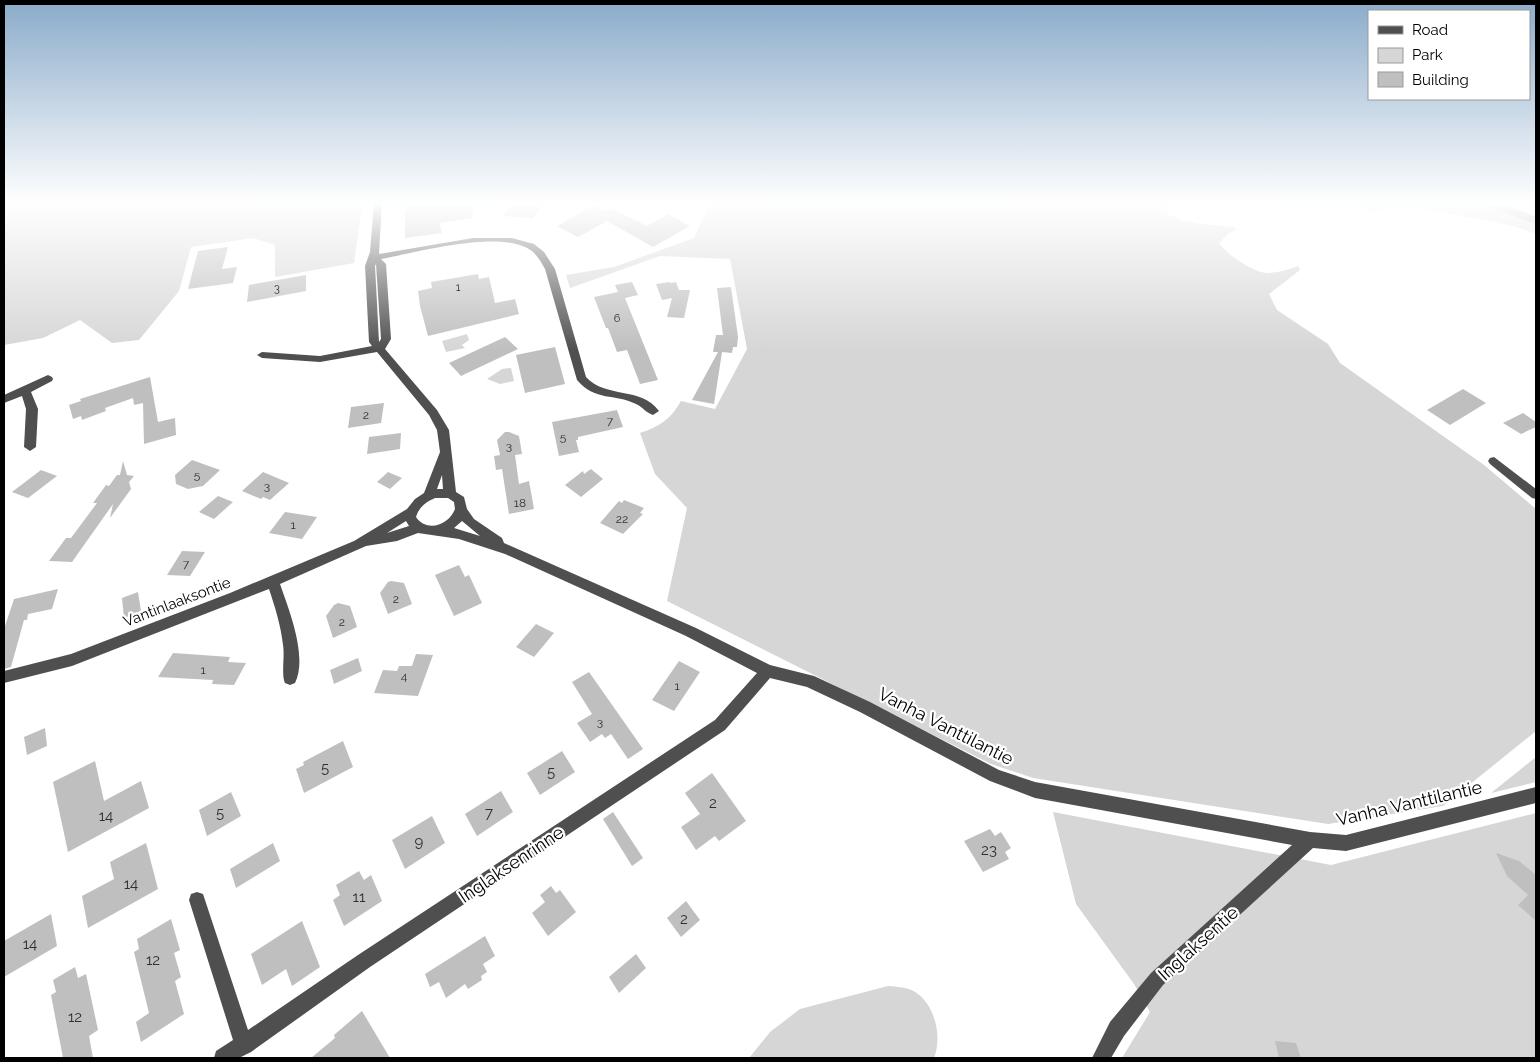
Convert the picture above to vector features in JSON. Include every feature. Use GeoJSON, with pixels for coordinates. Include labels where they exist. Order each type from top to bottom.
{"type":"FeatureCollection","features":[{"type":"Feature","properties":{"kind":"street"},"geometry":{"type":"LineString","coordinates":[[375,252],[375,257],[370,266],[374,342],[381,348],[433,413],[443,430],[450,494]]}},
{"type":"Feature","properties":{"kind":"street"},"geometry":{"type":"LineString","coordinates":[[375,257],[407,252]]}},
{"type":"Feature","properties":{"kind":"street"},"geometry":{"type":"LineString","coordinates":[[539,252],[542,254],[550,269],[581,378],[587,387],[600,393],[640,401],[653,411]]}},
{"type":"Feature","properties":{"kind":"street"},"geometry":{"type":"LineString","coordinates":[[262,355],[320,359],[381,348]]}},
{"type":"Feature","properties":{"kind":"street"},"geometry":{"type":"LineString","coordinates":[[4,399],[48,379]]}},
{"type":"Feature","properties":{"kind":"street"},"geometry":{"type":"LineString","coordinates":[[25,391],[32,409],[30,447]]}},
{"type":"Feature","properties":{"kind":"street"},"geometry":{"type":"LineString","coordinates":[[429,496],[446,449]]}},
{"type":"Feature","properties":{"kind":"street"},"geometry":{"type":"LineString","coordinates":[[1494,461],[1536,495]]}},
{"type":"Feature","properties":{"kind":"street"},"geometry":{"type":"LineString","coordinates":[[436,493],[450,494],[460,500],[462,511],[453,523],[436,531],[426,531],[412,524],[411,512],[418,502],[436,493]]}},
{"type":"Feature","properties":{"kind":"street","name":"Vanha Vanttilantie"},"geometry":{"type":"LineString","coordinates":[[462,511],[470,522],[508,550]]}},
{"type":"Feature","properties":{"kind":"street","name":"Vantinlaaksontie"},"geometry":{"type":"LineString","coordinates":[[4,677],[72,660],[273,582],[358,544],[411,512]]}},
{"type":"Feature","properties":{"kind":"street","name":"Vantinlaaksontie"},"geometry":{"type":"LineString","coordinates":[[358,544],[397,536],[417,528]]}},
{"type":"Feature","properties":{"kind":"street","name":"Vanha Vanttilantie"},"geometry":{"type":"LineString","coordinates":[[436,531],[459,534],[508,550],[691,632],[767,671],[809,681],[865,707],[995,776],[1035,790],[1310,840],[1346,843],[1536,795]]}},
{"type":"Feature","properties":{"kind":"street"},"geometry":{"type":"LineString","coordinates":[[273,582],[290,645],[293,670],[290,680]]}},
{"type":"Feature","properties":{"kind":"street","name":"Inglaksenrinne"},"geometry":{"type":"LineString","coordinates":[[223,1058],[372,956],[720,725],[767,671]]}},
{"type":"Feature","properties":{"kind":"street","name":"Inglaksentie"},"geometry":{"type":"LineString","coordinates":[[1101,1058],[1117,1029],[1157,978],[1310,840]]}},
{"type":"Feature","properties":{"kind":"street"},"geometry":{"type":"LineString","coordinates":[[197,900],[244,1045]]}},
{"type":"Feature","properties":{"kind":"green space"},"geometry":{"type":"Polygon","coordinates":[[[4,252],[190,252],[179,291],[139,340],[112,343],[80,320],[43,338],[4,345],[4,252]]]}},
{"type":"Feature","properties":{"kind":"green space"},"geometry":{"type":"Polygon","coordinates":[[[275,252],[356,252],[354,263],[275,277],[275,252]]]}},
{"type":"Feature","properties":{"kind":"green space"},"geometry":{"type":"Polygon","coordinates":[[[657,252],[1227,252],[1240,262],[1261,272],[1282,271],[1298,266],[1300,270],[1269,294],[1277,310],[1328,344],[1340,363],[1484,465],[1536,509],[1536,731],[1443,806],[1328,824],[1033,778],[991,764],[667,601],[687,508],[655,474],[640,433],[664,422],[681,401],[715,409],[747,349],[730,259],[660,256],[570,288],[566,275],[614,267],[657,252]]]}},
{"type":"Feature","properties":{"kind":"green space"},"geometry":{"type":"Polygon","coordinates":[[[467,334],[469,340],[462,345],[465,348],[446,352],[442,341],[467,334]]]}},
{"type":"Feature","properties":{"kind":"green space"},"geometry":{"type":"Polygon","coordinates":[[[511,368],[514,381],[500,384],[487,379],[502,369],[511,368]]]}},
{"type":"Feature","properties":{"kind":"green space"},"geometry":{"type":"Polygon","coordinates":[[[1536,757],[1536,782],[1491,793],[1536,757]]]}},
{"type":"Feature","properties":{"kind":"green space"},"geometry":{"type":"Polygon","coordinates":[[[1053,812],[1331,865],[1536,813],[1536,1058],[1122,1058],[1150,1012],[1134,984],[1076,904],[1053,812]]]}},
{"type":"Feature","properties":{"kind":"green space"},"geometry":{"type":"Polygon","coordinates":[[[888,986],[911,990],[918,994],[929,1007],[936,1024],[937,1033],[934,1058],[749,1058],[770,1032],[800,1009],[888,986]]]}},
{"type":"Feature","properties":{"kind":"building"},"geometry":{"type":"Polygon","coordinates":[[[198,252],[227,252],[222,269],[237,267],[233,283],[188,289],[198,252]]]}},
{"type":"Feature","properties":{"kind":"building"},"geometry":{"type":"Polygon","coordinates":[[[478,274],[479,279],[489,277],[495,303],[515,299],[519,314],[428,336],[418,291],[432,288],[431,282],[478,274]]]}},
{"type":"Feature","properties":{"kind":"building"},"geometry":{"type":"Polygon","coordinates":[[[306,275],[306,291],[247,302],[249,285],[306,275]]]}},
{"type":"Feature","properties":{"kind":"building"},"geometry":{"type":"Polygon","coordinates":[[[632,282],[638,295],[625,298],[658,380],[640,384],[627,350],[617,352],[594,297],[618,292],[615,285],[632,282]]]}},
{"type":"Feature","properties":{"kind":"building"},"geometry":{"type":"Polygon","coordinates":[[[676,282],[679,290],[690,290],[684,318],[667,317],[672,298],[662,300],[656,284],[676,282]]]}},
{"type":"Feature","properties":{"kind":"building"},"geometry":{"type":"Polygon","coordinates":[[[731,287],[738,337],[737,347],[733,347],[732,353],[722,352],[714,404],[692,400],[718,352],[713,352],[716,335],[723,335],[717,288],[731,287]]]}},
{"type":"Feature","properties":{"kind":"building"},"geometry":{"type":"Polygon","coordinates":[[[505,337],[518,349],[461,376],[449,363],[505,337]]]}},
{"type":"Feature","properties":{"kind":"building"},"geometry":{"type":"Polygon","coordinates":[[[555,347],[565,384],[525,393],[516,355],[555,347]]]}},
{"type":"Feature","properties":{"kind":"building"},"geometry":{"type":"Polygon","coordinates":[[[150,377],[158,422],[175,418],[176,435],[144,444],[143,403],[134,405],[133,398],[105,408],[106,411],[82,420],[81,416],[73,419],[69,405],[81,401],[80,399],[150,377]]]}},
{"type":"Feature","properties":{"kind":"building"},"geometry":{"type":"Polygon","coordinates":[[[1463,389],[1486,403],[1450,425],[1427,410],[1463,389]]]}},
{"type":"Feature","properties":{"kind":"building"},"geometry":{"type":"Polygon","coordinates":[[[384,403],[381,423],[348,428],[351,407],[384,403]]]}},
{"type":"Feature","properties":{"kind":"building"},"geometry":{"type":"Polygon","coordinates":[[[617,410],[623,427],[578,437],[578,440],[576,440],[579,452],[559,456],[552,422],[617,410]]]}},
{"type":"Feature","properties":{"kind":"building"},"geometry":{"type":"Polygon","coordinates":[[[1523,413],[1536,422],[1536,427],[1521,434],[1503,423],[1523,413]]]}},
{"type":"Feature","properties":{"kind":"building"},"geometry":{"type":"Polygon","coordinates":[[[505,432],[519,436],[522,454],[515,455],[519,484],[529,481],[534,509],[509,514],[502,469],[496,470],[494,456],[500,455],[497,440],[505,432]]]}},
{"type":"Feature","properties":{"kind":"building"},"geometry":{"type":"Polygon","coordinates":[[[401,433],[400,449],[367,454],[369,437],[401,433]]]}},
{"type":"Feature","properties":{"kind":"building"},"geometry":{"type":"Polygon","coordinates":[[[192,460],[220,470],[203,486],[188,489],[176,484],[175,475],[192,460]]]}},
{"type":"Feature","properties":{"kind":"building"},"geometry":{"type":"Polygon","coordinates":[[[123,461],[127,475],[134,476],[129,482],[131,489],[110,518],[113,504],[72,562],[49,561],[66,538],[71,538],[97,503],[93,503],[106,485],[109,486],[117,475],[120,475],[123,461]]]}},
{"type":"Feature","properties":{"kind":"building"},"geometry":{"type":"Polygon","coordinates":[[[591,469],[603,479],[581,497],[565,485],[583,471],[584,474],[591,469]]]}},
{"type":"Feature","properties":{"kind":"building"},"geometry":{"type":"Polygon","coordinates":[[[41,470],[57,476],[28,498],[12,492],[41,470]]]}},
{"type":"Feature","properties":{"kind":"building"},"geometry":{"type":"Polygon","coordinates":[[[263,472],[289,483],[270,500],[263,497],[261,499],[242,491],[263,472]]]}},
{"type":"Feature","properties":{"kind":"building"},"geometry":{"type":"Polygon","coordinates":[[[388,472],[402,478],[390,489],[377,482],[388,472]]]}},
{"type":"Feature","properties":{"kind":"building"},"geometry":{"type":"Polygon","coordinates":[[[218,496],[233,502],[214,519],[199,512],[218,496]]]}},
{"type":"Feature","properties":{"kind":"building"},"geometry":{"type":"Polygon","coordinates":[[[624,500],[644,508],[640,513],[643,514],[623,534],[600,523],[619,501],[622,503],[624,500]]]}},
{"type":"Feature","properties":{"kind":"building"},"geometry":{"type":"Polygon","coordinates":[[[285,512],[317,517],[302,539],[269,533],[285,512]]]}},
{"type":"Feature","properties":{"kind":"building"},"geometry":{"type":"Polygon","coordinates":[[[182,551],[205,552],[190,576],[167,575],[182,551]]]}},
{"type":"Feature","properties":{"kind":"building"},"geometry":{"type":"Polygon","coordinates":[[[459,565],[465,577],[469,575],[482,603],[454,616],[435,575],[459,565]]]}},
{"type":"Feature","properties":{"kind":"building"},"geometry":{"type":"Polygon","coordinates":[[[388,582],[404,583],[412,604],[388,614],[380,593],[388,582]]]}},
{"type":"Feature","properties":{"kind":"building"},"geometry":{"type":"Polygon","coordinates":[[[58,589],[52,609],[28,614],[27,620],[24,620],[11,667],[4,669],[4,629],[14,599],[58,589]]]}},
{"type":"Feature","properties":{"kind":"building"},"geometry":{"type":"Polygon","coordinates":[[[138,592],[141,611],[124,618],[122,598],[138,592]]]}},
{"type":"Feature","properties":{"kind":"building"},"geometry":{"type":"Polygon","coordinates":[[[338,603],[350,606],[357,627],[333,638],[326,616],[334,605],[338,603]]]}},
{"type":"Feature","properties":{"kind":"building"},"geometry":{"type":"Polygon","coordinates":[[[536,624],[554,633],[534,657],[516,647],[536,624]]]}},
{"type":"Feature","properties":{"kind":"building"},"geometry":{"type":"Polygon","coordinates":[[[173,653],[230,657],[228,662],[246,663],[234,685],[212,684],[213,680],[158,677],[173,653]]]}},
{"type":"Feature","properties":{"kind":"building"},"geometry":{"type":"Polygon","coordinates":[[[416,654],[433,655],[418,696],[374,693],[383,670],[397,671],[399,666],[412,666],[416,654]]]}},
{"type":"Feature","properties":{"kind":"building"},"geometry":{"type":"Polygon","coordinates":[[[358,658],[362,671],[334,684],[330,670],[358,658]]]}},
{"type":"Feature","properties":{"kind":"building"},"geometry":{"type":"Polygon","coordinates":[[[679,661],[700,672],[674,711],[652,700],[679,661]]]}},
{"type":"Feature","properties":{"kind":"building"},"geometry":{"type":"Polygon","coordinates":[[[589,672],[643,749],[628,759],[611,734],[605,738],[602,734],[590,742],[577,723],[592,714],[572,682],[589,672]]]}},
{"type":"Feature","properties":{"kind":"building"},"geometry":{"type":"Polygon","coordinates":[[[45,728],[47,746],[27,755],[24,737],[45,728]]]}},
{"type":"Feature","properties":{"kind":"building"},"geometry":{"type":"Polygon","coordinates":[[[343,741],[353,767],[304,793],[296,769],[304,765],[303,762],[343,741]]]}},
{"type":"Feature","properties":{"kind":"building"},"geometry":{"type":"Polygon","coordinates":[[[562,751],[575,772],[540,795],[527,773],[562,751]]]}},
{"type":"Feature","properties":{"kind":"building"},"geometry":{"type":"Polygon","coordinates":[[[95,761],[104,801],[141,781],[149,808],[68,852],[53,782],[95,761]]]}},
{"type":"Feature","properties":{"kind":"building"},"geometry":{"type":"Polygon","coordinates":[[[712,773],[746,821],[719,841],[715,836],[696,850],[681,827],[700,814],[685,793],[712,773]]]}},
{"type":"Feature","properties":{"kind":"building"},"geometry":{"type":"Polygon","coordinates":[[[501,791],[513,812],[477,836],[465,814],[501,791]]]}},
{"type":"Feature","properties":{"kind":"building"},"geometry":{"type":"Polygon","coordinates":[[[231,792],[241,816],[207,836],[199,810],[231,792]]]}},
{"type":"Feature","properties":{"kind":"building"},"geometry":{"type":"Polygon","coordinates":[[[613,812],[643,858],[632,866],[603,819],[613,812]]]}},
{"type":"Feature","properties":{"kind":"building"},"geometry":{"type":"Polygon","coordinates":[[[432,816],[445,843],[405,869],[392,840],[432,816]]]}},
{"type":"Feature","properties":{"kind":"building"},"geometry":{"type":"Polygon","coordinates":[[[990,829],[995,836],[1001,832],[1011,848],[1005,852],[1009,859],[983,872],[964,841],[990,829]]]}},
{"type":"Feature","properties":{"kind":"building"},"geometry":{"type":"Polygon","coordinates":[[[146,843],[158,889],[88,928],[82,896],[114,879],[110,862],[146,843]]]}},
{"type":"Feature","properties":{"kind":"building"},"geometry":{"type":"Polygon","coordinates":[[[273,843],[280,861],[236,888],[230,869],[273,843]]]}},
{"type":"Feature","properties":{"kind":"building"},"geometry":{"type":"Polygon","coordinates":[[[1496,853],[1519,861],[1536,875],[1536,921],[1518,905],[1528,895],[1507,876],[1496,853]]]}},
{"type":"Feature","properties":{"kind":"building"},"geometry":{"type":"Polygon","coordinates":[[[359,871],[364,880],[371,875],[382,901],[344,926],[333,900],[340,895],[336,885],[359,871]]]}},
{"type":"Feature","properties":{"kind":"building"},"geometry":{"type":"Polygon","coordinates":[[[551,886],[556,893],[560,890],[576,912],[548,936],[532,913],[545,902],[540,895],[551,886]]]}},
{"type":"Feature","properties":{"kind":"building"},"geometry":{"type":"Polygon","coordinates":[[[686,901],[700,920],[681,937],[667,918],[686,901]]]}},
{"type":"Feature","properties":{"kind":"building"},"geometry":{"type":"Polygon","coordinates":[[[51,914],[57,946],[4,977],[4,941],[51,914]]]}},
{"type":"Feature","properties":{"kind":"building"},"geometry":{"type":"Polygon","coordinates":[[[171,919],[180,950],[174,953],[181,977],[175,981],[184,1014],[141,1042],[136,1022],[149,1013],[134,952],[139,949],[137,939],[171,919]]]}},
{"type":"Feature","properties":{"kind":"building"},"geometry":{"type":"Polygon","coordinates":[[[302,921],[320,967],[292,986],[286,969],[262,985],[251,954],[302,921]]]}},
{"type":"Feature","properties":{"kind":"building"},"geometry":{"type":"Polygon","coordinates":[[[485,936],[495,956],[483,964],[487,972],[481,976],[482,980],[468,989],[465,984],[446,998],[439,982],[430,987],[425,974],[485,936]]]}},
{"type":"Feature","properties":{"kind":"building"},"geometry":{"type":"Polygon","coordinates":[[[636,954],[646,968],[619,993],[609,977],[636,954]]]}},
{"type":"Feature","properties":{"kind":"building"},"geometry":{"type":"Polygon","coordinates":[[[75,967],[78,978],[86,974],[98,1030],[89,1036],[93,1058],[63,1058],[51,995],[56,992],[53,980],[75,967]]]}},
{"type":"Feature","properties":{"kind":"building"},"geometry":{"type":"Polygon","coordinates":[[[362,1011],[390,1058],[311,1058],[335,1038],[334,1035],[362,1011]]]}},
{"type":"Feature","properties":{"kind":"building"},"geometry":{"type":"Polygon","coordinates":[[[1275,1041],[1296,1043],[1301,1058],[1279,1058],[1275,1041]]]}}]}
